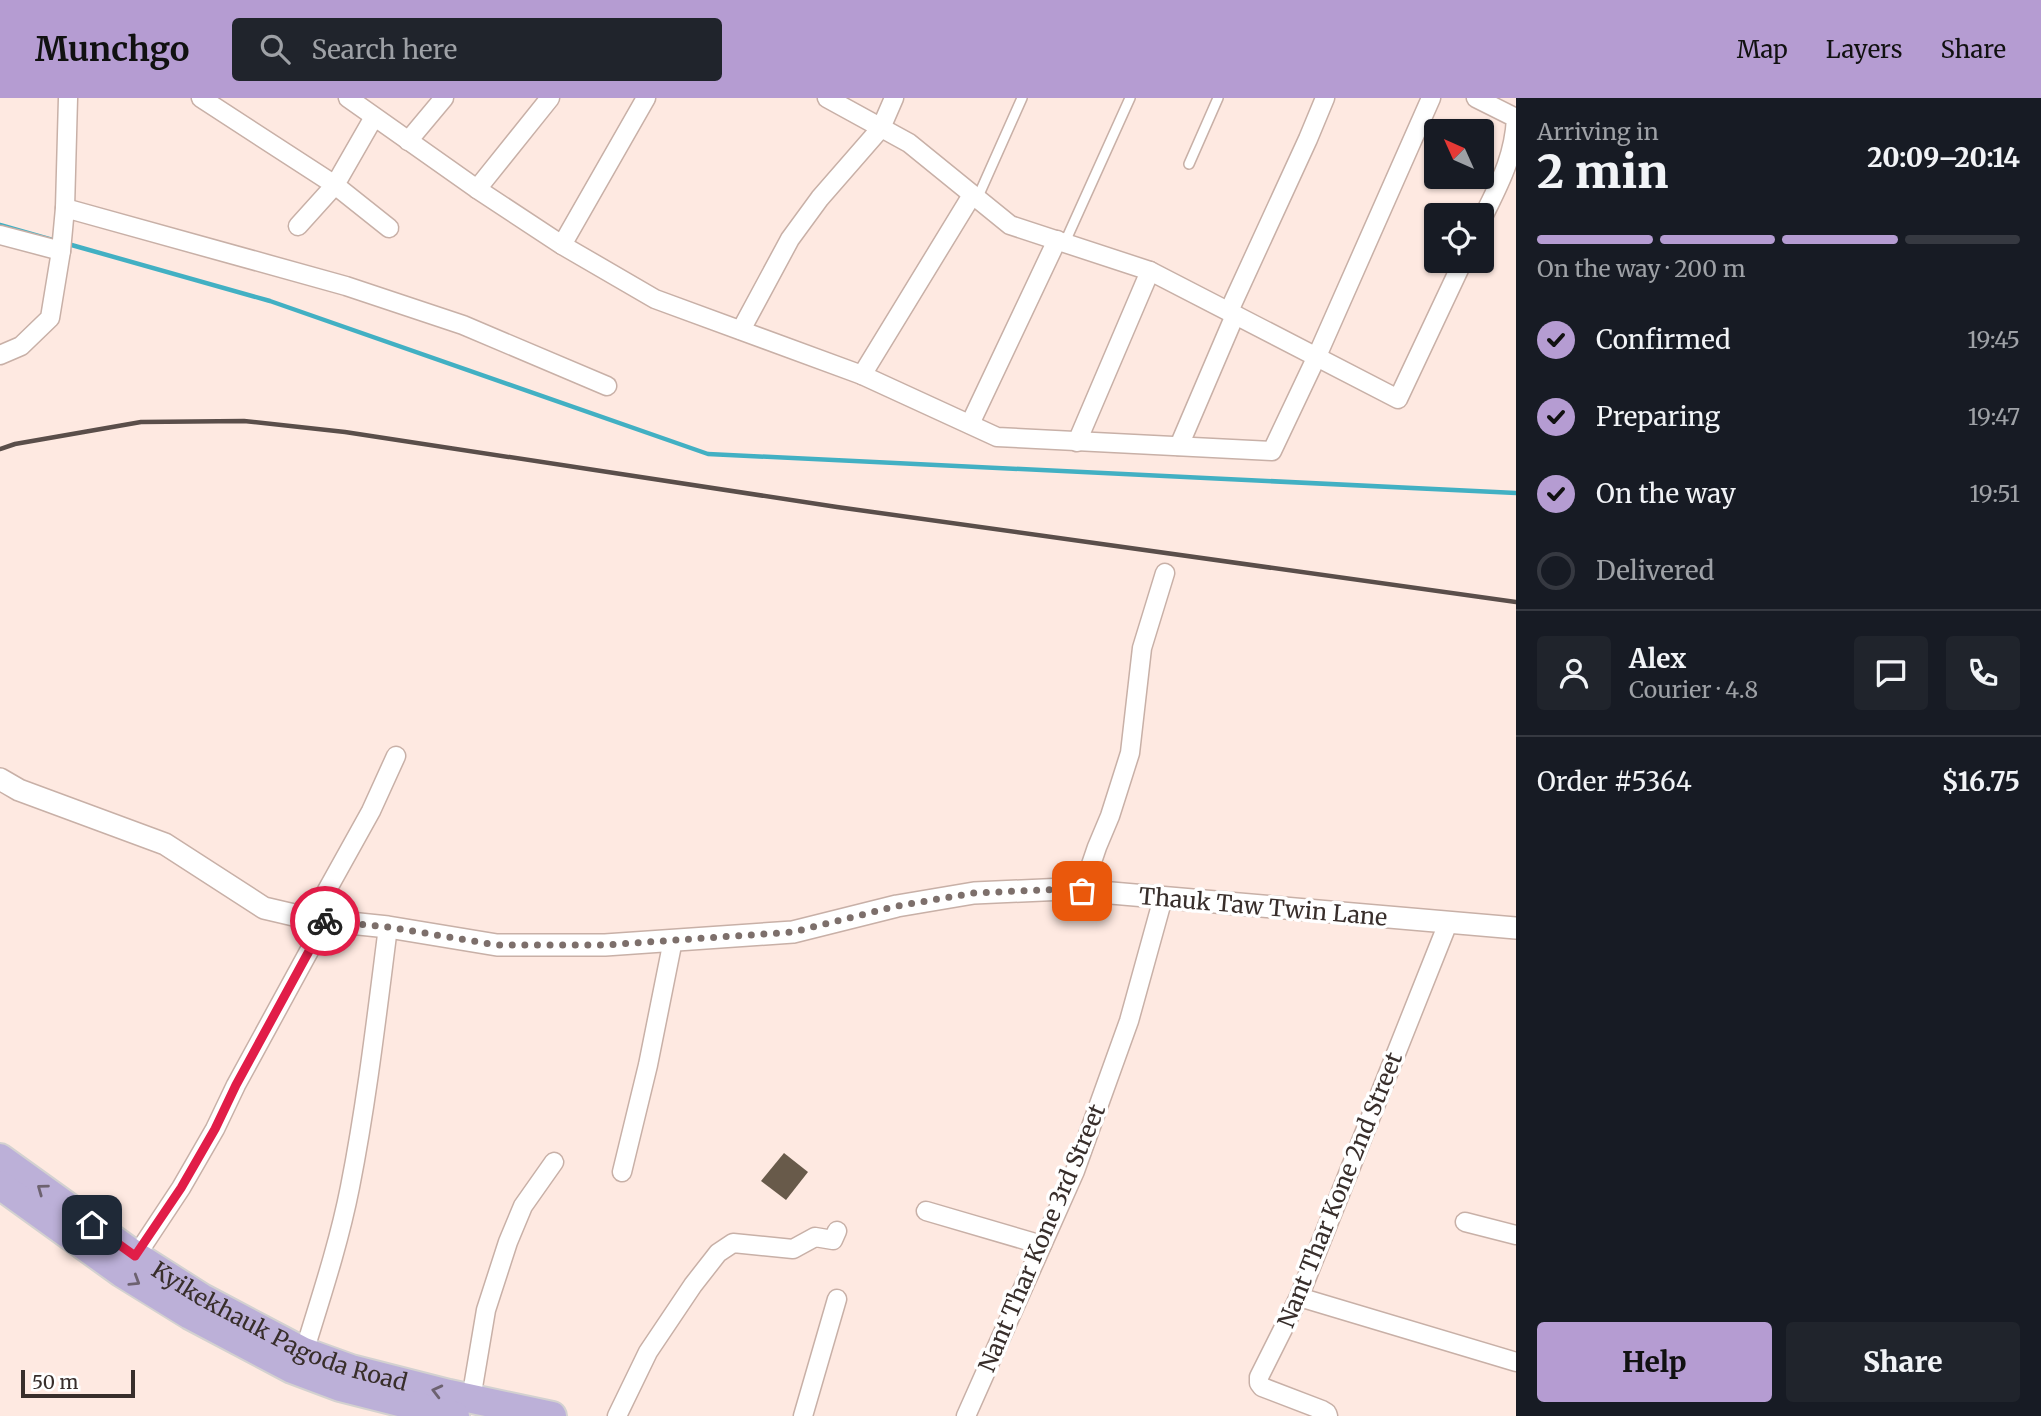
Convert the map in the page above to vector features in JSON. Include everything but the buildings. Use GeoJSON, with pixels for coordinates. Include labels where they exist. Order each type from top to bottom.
{"type":"FeatureCollection","features":[{"type":"Feature","properties":{"kind":"main road","name":"Kyikekhauk Pagoda Road"},"geometry":{"type":"LineString","coordinates":[[0,1158],[135,1256],[202,1297],[303,1352],[451,1411]]}},
{"type":"Feature","properties":{"kind":"main road","name":"Kyikekhauk Pagoda Road"},"geometry":{"type":"LineString","coordinates":[[0,1185],[122,1273],[190,1315],[292,1369],[340,1387],[451,1411],[552,1416]]}},
{"type":"Feature","properties":{"kind":"street"},"geometry":{"type":"LineString","coordinates":[[0,355],[21,346],[50,318],[65,208],[68,98]]}},
{"type":"Feature","properties":{"kind":"street"},"geometry":{"type":"LineString","coordinates":[[201,98],[335,185],[389,228]]}},
{"type":"Feature","properties":{"kind":"street"},"geometry":{"type":"LineString","coordinates":[[348,98],[562,245],[655,299],[862,375],[997,437],[1272,451],[1431,98]]}},
{"type":"Feature","properties":{"kind":"street"},"geometry":{"type":"LineString","coordinates":[[408,141],[444,98]]}},
{"type":"Feature","properties":{"kind":"street"},"geometry":{"type":"LineString","coordinates":[[477,188],[550,98]]}},
{"type":"Feature","properties":{"kind":"street"},"geometry":{"type":"LineString","coordinates":[[562,245],[646,98]]}},
{"type":"Feature","properties":{"kind":"street"},"geometry":{"type":"LineString","coordinates":[[827,98],[909,143],[1010,225],[1150,271],[1398,399],[1457,273]]}},
{"type":"Feature","properties":{"kind":"street"},"geometry":{"type":"LineString","coordinates":[[741,330],[790,239],[820,198],[881,128],[894,98]]}},
{"type":"Feature","properties":{"kind":"street"},"geometry":{"type":"LineString","coordinates":[[1179,446],[1232,313],[1325,98]]}},
{"type":"Feature","properties":{"kind":"street"},"geometry":{"type":"LineString","coordinates":[[1476,98],[1516,118],[1515,140],[1507,166],[1490,203]]}},
{"type":"Feature","properties":{"kind":"street"},"geometry":{"type":"LineString","coordinates":[[298,226],[335,185],[374,117]]}},
{"type":"Feature","properties":{"kind":"street"},"geometry":{"type":"LineString","coordinates":[[862,375],[974,197]]}},
{"type":"Feature","properties":{"kind":"street"},"geometry":{"type":"LineString","coordinates":[[65,208],[346,286],[463,325],[607,386]]}},
{"type":"Feature","properties":{"kind":"street"},"geometry":{"type":"LineString","coordinates":[[0,235],[61,251]]}},
{"type":"Feature","properties":{"kind":"street"},"geometry":{"type":"LineString","coordinates":[[970,424],[1061,241]]}},
{"type":"Feature","properties":{"kind":"street"},"geometry":{"type":"LineString","coordinates":[[1077,442],[1150,271]]}},
{"type":"Feature","properties":{"kind":"street"},"geometry":{"type":"LineString","coordinates":[[1082,891],[1130,752],[1142,648],[1165,573]]}},
{"type":"Feature","properties":{"kind":"street"},"geometry":{"type":"LineString","coordinates":[[135,1256],[181,1188],[208,1141],[314,942],[311,919],[371,811],[396,756]]}},
{"type":"Feature","properties":{"kind":"street","name":"Thauk Taw Twin Lane"},"geometry":{"type":"LineString","coordinates":[[0,779],[19,790],[165,844],[264,908],[311,919],[388,927],[497,945],[605,945],[793,932],[897,906],[974,893],[1065,889],[1516,928]]}},
{"type":"Feature","properties":{"kind":"street","name":"Nant Thar Kone 3rd Street"},"geometry":{"type":"LineString","coordinates":[[966,1416],[1075,1171],[1129,1021],[1163,898]]}},
{"type":"Feature","properties":{"kind":"street","name":"Nant Thar Kone 2nd Street"},"geometry":{"type":"LineString","coordinates":[[1328,1416],[1322,1410],[1262,1387],[1259,1377],[1299,1297],[1448,923]]}},
{"type":"Feature","properties":{"kind":"street"},"geometry":{"type":"LineString","coordinates":[[303,1352],[331,1266],[350,1188],[388,927]]}},
{"type":"Feature","properties":{"kind":"street"},"geometry":{"type":"LineString","coordinates":[[622,1172],[674,940]]}},
{"type":"Feature","properties":{"kind":"street"},"geometry":{"type":"LineString","coordinates":[[451,1411],[508,1242],[523,1206],[554,1162]]}},
{"type":"Feature","properties":{"kind":"street"},"geometry":{"type":"LineString","coordinates":[[926,1211],[1041,1245]]}},
{"type":"Feature","properties":{"kind":"street"},"geometry":{"type":"LineString","coordinates":[[1465,1222],[1516,1235]]}},
{"type":"Feature","properties":{"kind":"street"},"geometry":{"type":"LineString","coordinates":[[617,1416],[648,1353],[693,1285],[719,1253],[733,1243],[793,1249],[815,1237],[833,1240],[837,1231]]}},
{"type":"Feature","properties":{"kind":"street"},"geometry":{"type":"LineString","coordinates":[[1299,1297],[1516,1362]]}},
{"type":"Feature","properties":{"kind":"street"},"geometry":{"type":"LineString","coordinates":[[803,1416],[837,1299]]}},
{"type":"Feature","properties":{"kind":"lane"},"geometry":{"type":"LineString","coordinates":[[974,197],[1022,98]]}},
{"type":"Feature","properties":{"kind":"lane"},"geometry":{"type":"LineString","coordinates":[[1061,241],[1130,98]]}},
{"type":"Feature","properties":{"kind":"lane"},"geometry":{"type":"LineString","coordinates":[[1189,164],[1217,98]]}},
{"type":"Feature","properties":{"kind":"waterway"},"geometry":{"type":"LineString","coordinates":[[0,225],[56,241]]}},
{"type":"Feature","properties":{"kind":"waterway"},"geometry":{"type":"LineString","coordinates":[[68,244],[270,301],[708,454],[1516,493]]}},
{"type":"Feature","properties":{"kind":"railway"},"geometry":{"type":"LineString","coordinates":[[0,449],[141,422],[244,421],[345,432],[837,507],[1516,602]]}},
{"type":"Feature","properties":{"kind":"way so far"},"geometry":{"type":"LineString","coordinates":[[325,921],[388,927],[497,945],[605,945],[793,932],[897,906],[974,893],[1065,889],[1082,891]]}},
{"type":"Feature","properties":{"kind":"route"},"geometry":{"type":"LineString","coordinates":[[92,1225],[135,1256],[181,1188],[215,1129],[314,942],[311,919],[325,921]]}}]}
